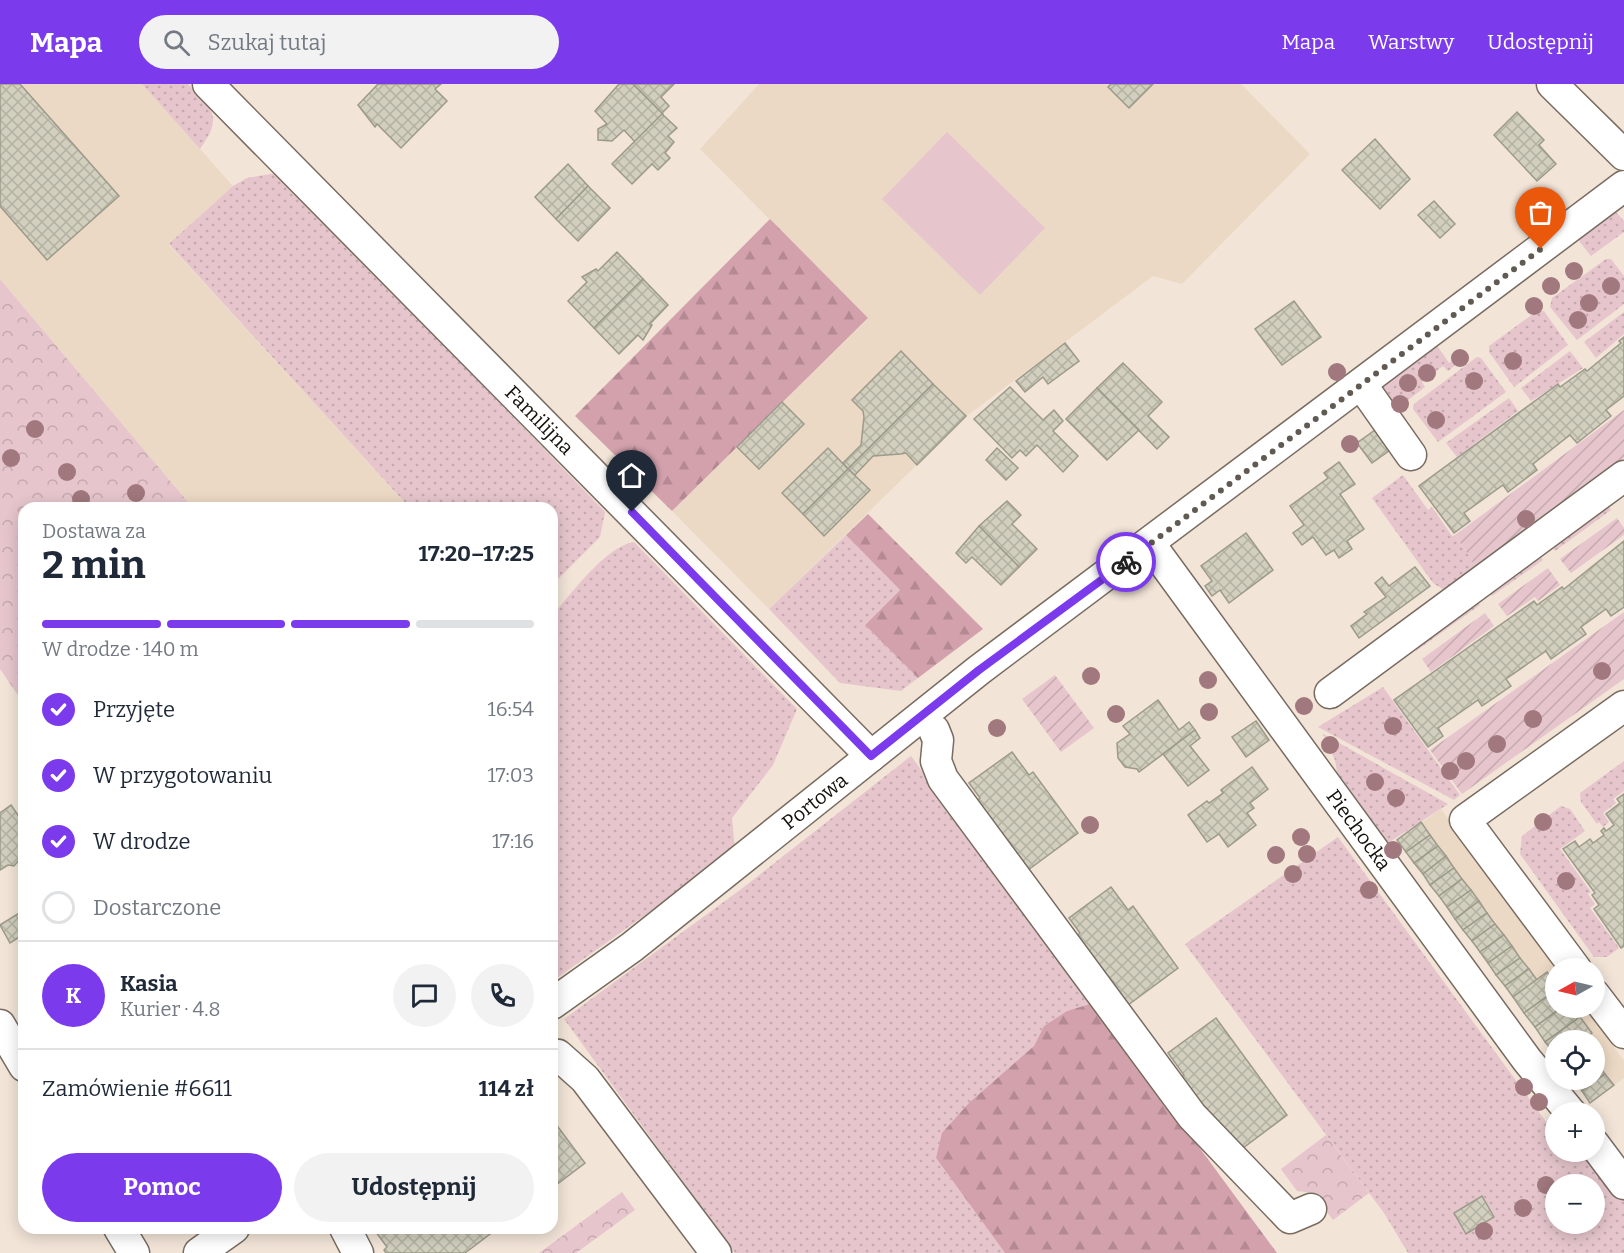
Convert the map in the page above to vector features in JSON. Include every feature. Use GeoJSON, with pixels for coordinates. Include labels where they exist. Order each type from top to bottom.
{"type":"FeatureCollection","features":[{"type":"Feature","properties":{"kind":"street","name":"Familijna"},"geometry":{"type":"LineString","coordinates":[[208,84],[871,756]]}},
{"type":"Feature","properties":{"kind":"street"},"geometry":{"type":"LineString","coordinates":[[1552,84],[1624,155]]}},
{"type":"Feature","properties":{"kind":"street","name":"Portowa"},"geometry":{"type":"LineString","coordinates":[[558,1000],[632,947],[979,670],[1150,544],[1624,186]]}},
{"type":"Feature","properties":{"kind":"street"},"geometry":{"type":"LineString","coordinates":[[1361,384],[1411,455]]}},
{"type":"Feature","properties":{"kind":"street"},"geometry":{"type":"LineString","coordinates":[[1330,693],[1624,476]]}},
{"type":"Feature","properties":{"kind":"street","name":"Piechocka"},"geometry":{"type":"LineString","coordinates":[[1150,544],[1527,1060],[1562,1102]]}},
{"type":"Feature","properties":{"kind":"street"},"geometry":{"type":"LineString","coordinates":[[1568,958],[1465,820],[1624,706]]}},
{"type":"Feature","properties":{"kind":"street"},"geometry":{"type":"LineString","coordinates":[[934,730],[938,740],[936,761],[944,779],[1192,1116],[1290,1218],[1311,1209]]}},
{"type":"Feature","properties":{"kind":"street"},"geometry":{"type":"LineString","coordinates":[[1605,1008],[1624,1033]]}},
{"type":"Feature","properties":{"kind":"street"},"geometry":{"type":"LineString","coordinates":[[0,1025],[18,1056]]}},
{"type":"Feature","properties":{"kind":"street"},"geometry":{"type":"LineString","coordinates":[[558,1054],[585,1079],[716,1253]]}},
{"type":"Feature","properties":{"kind":"street"},"geometry":{"type":"LineString","coordinates":[[1605,1159],[1624,1184]]}},
{"type":"Feature","properties":{"kind":"street"},"geometry":{"type":"LineString","coordinates":[[123,1234],[134,1253]]}},
{"type":"Feature","properties":{"kind":"street"},"geometry":{"type":"LineString","coordinates":[[199,1253],[226,1234]]}},
{"type":"Feature","properties":{"kind":"street"},"geometry":{"type":"LineString","coordinates":[[348,1234],[357,1253]]}},
{"type":"Feature","properties":{"kind":"shaded area"},"geometry":{"type":"Polygon","coordinates":[[[0,84],[142,84],[233,186],[169,245],[405,502],[188,502],[0,279],[0,84]]]}},
{"type":"Feature","properties":{"kind":"shaded area"},"geometry":{"type":"Polygon","coordinates":[[[759,84],[1241,84],[1310,154],[1182,284],[1153,276],[967,416],[769,609],[672,511],[868,319],[700,149],[759,84]]]}},
{"type":"Feature","properties":{"kind":"shaded area"},"geometry":{"type":"Polygon","coordinates":[[[1441,809],[1549,958],[1545,958],[1545,1018],[1593,1018],[1602,1030],[1545,1030],[1545,1041],[1397,840],[1441,809]]]}},
{"type":"Feature","properties":{"kind":"shaded area"},"geometry":{"type":"Polygon","coordinates":[[[1605,1034],[1624,1061],[1624,1078],[1589,1102],[1581,1090],[1605,1090],[1605,1034]]]}},
{"type":"Feature","properties":{"kind":"green space"},"geometry":{"type":"Polygon","coordinates":[[[142,84],[188,84],[203,100],[209,107],[213,121],[212,128],[200,149],[142,84]]]}},
{"type":"Feature","properties":{"kind":"green space"},"geometry":{"type":"Polygon","coordinates":[[[947,132],[1045,228],[980,295],[882,199],[947,132]]]}},
{"type":"Feature","properties":{"kind":"green space"},"geometry":{"type":"Polygon","coordinates":[[[277,173],[605,512],[600,537],[558,579],[558,502],[405,502],[169,244],[233,186],[247,178],[277,173]]]}},
{"type":"Feature","properties":{"kind":"green space"},"geometry":{"type":"Polygon","coordinates":[[[1614,210],[1624,221],[1624,232],[1591,256],[1579,241],[1581,236],[1614,210]]]}},
{"type":"Feature","properties":{"kind":"green space"},"geometry":{"type":"Polygon","coordinates":[[[770,219],[868,318],[672,511],[575,416],[770,219]]]}},
{"type":"Feature","properties":{"kind":"green space"},"geometry":{"type":"Polygon","coordinates":[[[1606,259],[1611,259],[1624,276],[1624,304],[1577,340],[1550,307],[1552,298],[1606,259]]]}},
{"type":"Feature","properties":{"kind":"green space"},"geometry":{"type":"Polygon","coordinates":[[[0,279],[188,502],[18,502],[18,695],[0,669],[0,279]]]}},
{"type":"Feature","properties":{"kind":"green space"},"geometry":{"type":"Polygon","coordinates":[[[1537,311],[1544,311],[1568,345],[1514,387],[1489,352],[1489,346],[1537,311]]]}},
{"type":"Feature","properties":{"kind":"green space"},"geometry":{"type":"Polygon","coordinates":[[[1624,312],[1624,334],[1596,358],[1584,342],[1624,312]]]}},
{"type":"Feature","properties":{"kind":"green space"},"geometry":{"type":"Polygon","coordinates":[[[1436,344],[1449,363],[1460,355],[1463,359],[1448,371],[1443,366],[1422,382],[1425,387],[1390,414],[1377,388],[1436,344]]]}},
{"type":"Feature","properties":{"kind":"green space"},"geometry":{"type":"Polygon","coordinates":[[[1570,351],[1583,368],[1531,401],[1521,388],[1570,351]]]}},
{"type":"Feature","properties":{"kind":"green space"},"geometry":{"type":"Polygon","coordinates":[[[1477,357],[1481,358],[1506,392],[1438,442],[1413,409],[1414,404],[1477,357]]]}},
{"type":"Feature","properties":{"kind":"green space"},"geometry":{"type":"Polygon","coordinates":[[[1509,398],[1518,411],[1457,457],[1446,443],[1509,398]]]}},
{"type":"Feature","properties":{"kind":"green space"},"geometry":{"type":"Polygon","coordinates":[[[1624,410],[1624,458],[1476,566],[1455,535],[1624,410]]]}},
{"type":"Feature","properties":{"kind":"green space"},"geometry":{"type":"Polygon","coordinates":[[[1403,475],[1428,510],[1432,507],[1452,536],[1455,535],[1476,566],[1444,590],[1433,583],[1372,498],[1403,475]]]}},
{"type":"Feature","properties":{"kind":"green space"},"geometry":{"type":"Polygon","coordinates":[[[1606,503],[1611,510],[1555,551],[1549,544],[1606,503]]]}},
{"type":"Feature","properties":{"kind":"green space"},"geometry":{"type":"Polygon","coordinates":[[[868,514],[983,629],[918,678],[865,625],[900,590],[846,535],[868,514]]]}},
{"type":"Feature","properties":{"kind":"green space"},"geometry":{"type":"Polygon","coordinates":[[[1617,518],[1624,528],[1624,535],[1571,573],[1560,559],[1617,518]]]}},
{"type":"Feature","properties":{"kind":"green space"},"geometry":{"type":"Polygon","coordinates":[[[846,535],[900,590],[865,625],[918,678],[901,691],[840,683],[769,609],[846,535]]]}},
{"type":"Feature","properties":{"kind":"green space"},"geometry":{"type":"Polygon","coordinates":[[[634,542],[797,709],[773,765],[732,818],[735,851],[558,977],[558,609],[601,561],[623,545],[634,542]]]}},
{"type":"Feature","properties":{"kind":"green space"},"geometry":{"type":"Polygon","coordinates":[[[1538,553],[1543,560],[1492,596],[1487,590],[1538,553]]]}},
{"type":"Feature","properties":{"kind":"green space"},"geometry":{"type":"Polygon","coordinates":[[[1548,568],[1560,585],[1538,601],[1535,597],[1507,616],[1498,604],[1548,568]]]}},
{"type":"Feature","properties":{"kind":"green space"},"geometry":{"type":"Polygon","coordinates":[[[1476,600],[1480,605],[1416,651],[1413,645],[1476,600]]]}},
{"type":"Feature","properties":{"kind":"green space"},"geometry":{"type":"Polygon","coordinates":[[[1624,612],[1624,679],[1462,794],[1430,750],[1624,612]]]}},
{"type":"Feature","properties":{"kind":"green space"},"geometry":{"type":"Polygon","coordinates":[[[1485,613],[1494,626],[1431,672],[1422,659],[1485,613]]]}},
{"type":"Feature","properties":{"kind":"green space"},"geometry":{"type":"Polygon","coordinates":[[[1055,675],[1094,728],[1061,752],[1022,699],[1055,675]]]}},
{"type":"Feature","properties":{"kind":"green space"},"geometry":{"type":"Polygon","coordinates":[[[1383,687],[1460,795],[1454,800],[1318,727],[1383,687]]]}},
{"type":"Feature","properties":{"kind":"green space"},"geometry":{"type":"Polygon","coordinates":[[[1323,734],[1448,804],[1388,843],[1338,778],[1335,760],[1323,734]]]}},
{"type":"Feature","properties":{"kind":"green space"},"geometry":{"type":"Polygon","coordinates":[[[911,756],[1093,1003],[1067,1011],[1044,1026],[1034,1046],[1007,1071],[936,1158],[1005,1253],[735,1253],[564,1019],[740,890],[911,756]]]}},
{"type":"Feature","properties":{"kind":"green space"},"geometry":{"type":"Polygon","coordinates":[[[1624,761],[1624,791],[1613,799],[1616,803],[1603,813],[1609,822],[1603,827],[1599,822],[1597,824],[1581,802],[1580,793],[1624,761]]]}},
{"type":"Feature","properties":{"kind":"green space"},"geometry":{"type":"Polygon","coordinates":[[[1561,806],[1570,809],[1585,831],[1560,849],[1591,892],[1588,894],[1595,904],[1590,908],[1619,948],[1607,957],[1594,957],[1520,854],[1522,836],[1561,806]]]}},
{"type":"Feature","properties":{"kind":"green space"},"geometry":{"type":"Polygon","coordinates":[[[1338,837],[1545,1120],[1545,1162],[1593,1162],[1604,1174],[1545,1174],[1545,1234],[1605,1234],[1605,1175],[1624,1196],[1624,1253],[1408,1253],[1384,1213],[1185,944],[1338,837]]]}},
{"type":"Feature","properties":{"kind":"green space"},"geometry":{"type":"Polygon","coordinates":[[[1093,1003],[1277,1253],[1005,1253],[936,1158],[942,1133],[969,1103],[1034,1046],[1044,1026],[1067,1011],[1093,1003]]]}},
{"type":"Feature","properties":{"kind":"green space"},"geometry":{"type":"Polygon","coordinates":[[[1326,1135],[1369,1193],[1333,1220],[1312,1193],[1297,1191],[1281,1169],[1326,1135]]]}},
{"type":"Feature","properties":{"kind":"green space"},"geometry":{"type":"Polygon","coordinates":[[[622,1192],[635,1210],[576,1253],[539,1253],[622,1192]]]}},
{"type":"Feature","properties":{"kind":"building"},"geometry":{"type":"Polygon","coordinates":[[[0,84],[20,84],[119,196],[47,260],[0,206],[0,84]]]}},
{"type":"Feature","properties":{"kind":"building"},"geometry":{"type":"Polygon","coordinates":[[[378,84],[441,84],[435,89],[447,101],[401,148],[377,124],[375,127],[358,105],[378,84]]]}},
{"type":"Feature","properties":{"kind":"building"},"geometry":{"type":"Polygon","coordinates":[[[619,84],[633,84],[663,114],[635,142],[624,130],[612,141],[598,140],[598,129],[607,124],[595,111],[619,84]]]}},
{"type":"Feature","properties":{"kind":"building"},"geometry":{"type":"Polygon","coordinates":[[[633,84],[674,84],[661,97],[669,106],[662,113],[633,84]]]}},
{"type":"Feature","properties":{"kind":"building"},"geometry":{"type":"Polygon","coordinates":[[[1111,84],[1153,84],[1129,108],[1108,87],[1111,84]]]}},
{"type":"Feature","properties":{"kind":"building"},"geometry":{"type":"Polygon","coordinates":[[[1517,112],[1544,140],[1539,145],[1556,164],[1537,181],[1494,135],[1517,112]]]}},
{"type":"Feature","properties":{"kind":"building"},"geometry":{"type":"Polygon","coordinates":[[[662,114],[677,128],[668,136],[674,142],[665,153],[670,158],[658,170],[652,164],[632,184],[612,164],[662,114]]]}},
{"type":"Feature","properties":{"kind":"building"},"geometry":{"type":"Polygon","coordinates":[[[1375,139],[1410,179],[1380,209],[1342,170],[1375,139]]]}},
{"type":"Feature","properties":{"kind":"building"},"geometry":{"type":"Polygon","coordinates":[[[568,164],[588,186],[556,219],[535,197],[568,164]]]}},
{"type":"Feature","properties":{"kind":"building"},"geometry":{"type":"Polygon","coordinates":[[[588,186],[610,208],[578,241],[556,219],[588,186]]]}},
{"type":"Feature","properties":{"kind":"building"},"geometry":{"type":"Polygon","coordinates":[[[1434,201],[1455,224],[1440,238],[1418,215],[1434,201]]]}},
{"type":"Feature","properties":{"kind":"building"},"geometry":{"type":"Polygon","coordinates":[[[617,252],[643,279],[594,328],[568,301],[587,282],[582,277],[596,269],[598,271],[617,252]]]}},
{"type":"Feature","properties":{"kind":"building"},"geometry":{"type":"Polygon","coordinates":[[[643,279],[668,305],[650,324],[652,325],[643,340],[638,335],[619,354],[594,328],[643,279]]]}},
{"type":"Feature","properties":{"kind":"building"},"geometry":{"type":"Polygon","coordinates":[[[1294,301],[1321,337],[1282,365],[1255,329],[1294,301]]]}},
{"type":"Feature","properties":{"kind":"building"},"geometry":{"type":"Polygon","coordinates":[[[1624,337],[1624,396],[1606,410],[1611,416],[1577,443],[1570,435],[1533,464],[1537,470],[1508,492],[1503,485],[1464,513],[1470,521],[1454,533],[1419,486],[1558,384],[1560,387],[1585,369],[1587,371],[1621,343],[1619,341],[1624,337]]]}},
{"type":"Feature","properties":{"kind":"building"},"geometry":{"type":"Polygon","coordinates":[[[1065,343],[1079,361],[1048,384],[1043,377],[1025,392],[1016,381],[1065,343]]]}},
{"type":"Feature","properties":{"kind":"building"},"geometry":{"type":"Polygon","coordinates":[[[901,351],[933,384],[848,469],[843,463],[861,445],[864,417],[863,411],[852,400],[901,351]]]}},
{"type":"Feature","properties":{"kind":"building"},"geometry":{"type":"Polygon","coordinates":[[[1123,363],[1162,402],[1148,416],[1169,437],[1157,449],[1097,388],[1123,363]]]}},
{"type":"Feature","properties":{"kind":"building"},"geometry":{"type":"Polygon","coordinates":[[[933,384],[966,416],[917,465],[906,453],[873,456],[855,475],[848,469],[933,384]]]}},
{"type":"Feature","properties":{"kind":"building"},"geometry":{"type":"Polygon","coordinates":[[[1010,387],[1043,420],[1054,410],[1063,421],[1053,431],[1078,456],[1063,472],[1037,445],[1026,456],[1020,450],[1012,458],[974,419],[1010,387]]]}},
{"type":"Feature","properties":{"kind":"building"},"geometry":{"type":"Polygon","coordinates":[[[1097,388],[1139,430],[1107,460],[1066,419],[1097,388]]]}},
{"type":"Feature","properties":{"kind":"building"},"geometry":{"type":"Polygon","coordinates":[[[782,402],[804,424],[759,469],[737,447],[782,402]]]}},
{"type":"Feature","properties":{"kind":"building"},"geometry":{"type":"Polygon","coordinates":[[[1375,430],[1390,450],[1372,463],[1357,443],[1375,430]]]}},
{"type":"Feature","properties":{"kind":"building"},"geometry":{"type":"Polygon","coordinates":[[[828,448],[848,469],[803,514],[782,493],[828,448]]]}},
{"type":"Feature","properties":{"kind":"building"},"geometry":{"type":"Polygon","coordinates":[[[997,448],[1018,468],[1006,480],[986,460],[997,448]]]}},
{"type":"Feature","properties":{"kind":"building"},"geometry":{"type":"Polygon","coordinates":[[[1339,462],[1355,484],[1340,494],[1364,529],[1347,541],[1352,549],[1339,558],[1334,550],[1326,555],[1313,537],[1302,545],[1293,533],[1304,525],[1290,506],[1328,478],[1324,473],[1339,462]]]}},
{"type":"Feature","properties":{"kind":"building"},"geometry":{"type":"Polygon","coordinates":[[[848,469],[870,490],[824,536],[803,514],[848,469]]]}},
{"type":"Feature","properties":{"kind":"building"},"geometry":{"type":"Polygon","coordinates":[[[1007,501],[1021,515],[1012,524],[1037,549],[1019,567],[979,526],[1007,501]]]}},
{"type":"Feature","properties":{"kind":"building"},"geometry":{"type":"Polygon","coordinates":[[[979,526],[1019,567],[1001,585],[972,557],[966,563],[956,553],[979,526]]]}},
{"type":"Feature","properties":{"kind":"building"},"geometry":{"type":"Polygon","coordinates":[[[1246,533],[1273,570],[1229,603],[1220,590],[1212,596],[1205,586],[1212,581],[1201,566],[1246,533]]]}},
{"type":"Feature","properties":{"kind":"building"},"geometry":{"type":"Polygon","coordinates":[[[1624,541],[1624,607],[1611,616],[1606,609],[1581,627],[1586,634],[1551,659],[1546,651],[1506,679],[1511,686],[1482,706],[1478,700],[1438,728],[1443,736],[1428,747],[1394,700],[1534,601],[1537,605],[1562,587],[1564,589],[1624,541]]]}},
{"type":"Feature","properties":{"kind":"building"},"geometry":{"type":"Polygon","coordinates":[[[1415,567],[1430,586],[1359,638],[1351,626],[1367,614],[1364,612],[1386,597],[1375,583],[1382,577],[1389,586],[1415,567]]]}},
{"type":"Feature","properties":{"kind":"building"},"geometry":{"type":"Polygon","coordinates":[[[1158,700],[1179,730],[1189,722],[1195,730],[1139,772],[1137,769],[1125,767],[1118,758],[1117,743],[1130,734],[1123,726],[1158,700]]]}},
{"type":"Feature","properties":{"kind":"building"},"geometry":{"type":"Polygon","coordinates":[[[1256,721],[1269,740],[1246,757],[1232,737],[1256,721]]]}},
{"type":"Feature","properties":{"kind":"building"},"geometry":{"type":"Polygon","coordinates":[[[1195,730],[1200,738],[1190,746],[1209,770],[1188,786],[1163,754],[1195,730]]]}},
{"type":"Feature","properties":{"kind":"building"},"geometry":{"type":"Polygon","coordinates":[[[1012,752],[1029,775],[1033,772],[1078,833],[1024,873],[973,804],[980,798],[969,783],[1012,752]]]}},
{"type":"Feature","properties":{"kind":"building"},"geometry":{"type":"Polygon","coordinates":[[[1252,767],[1268,789],[1250,803],[1254,808],[1247,813],[1256,825],[1228,847],[1219,834],[1207,842],[1188,815],[1223,793],[1221,790],[1252,767]]]}},
{"type":"Feature","properties":{"kind":"building"},"geometry":{"type":"Polygon","coordinates":[[[1624,794],[1624,946],[1621,948],[1594,909],[1599,905],[1592,895],[1595,893],[1563,849],[1575,841],[1579,847],[1590,839],[1593,843],[1604,835],[1601,831],[1604,828],[1606,831],[1614,825],[1606,814],[1620,803],[1617,799],[1624,794]]]}},
{"type":"Feature","properties":{"kind":"building"},"geometry":{"type":"Polygon","coordinates":[[[11,805],[18,815],[18,861],[14,866],[8,865],[0,870],[0,813],[11,805]]]}},
{"type":"Feature","properties":{"kind":"building"},"geometry":{"type":"Polygon","coordinates":[[[1421,822],[1430,835],[1406,852],[1397,840],[1421,822]]]}},
{"type":"Feature","properties":{"kind":"building"},"geometry":{"type":"Polygon","coordinates":[[[1430,835],[1438,846],[1414,863],[1406,852],[1430,835]]]}},
{"type":"Feature","properties":{"kind":"building"},"geometry":{"type":"Polygon","coordinates":[[[1438,846],[1446,856],[1423,874],[1414,863],[1438,846]]]}},
{"type":"Feature","properties":{"kind":"building"},"geometry":{"type":"Polygon","coordinates":[[[1446,856],[1454,868],[1430,885],[1423,874],[1446,856]]]}},
{"type":"Feature","properties":{"kind":"building"},"geometry":{"type":"Polygon","coordinates":[[[1454,868],[1462,879],[1439,896],[1430,885],[1454,868]]]}},
{"type":"Feature","properties":{"kind":"building"},"geometry":{"type":"Polygon","coordinates":[[[1462,879],[1471,890],[1447,907],[1439,896],[1462,879]]]}},
{"type":"Feature","properties":{"kind":"building"},"geometry":{"type":"Polygon","coordinates":[[[1111,887],[1128,910],[1133,906],[1178,968],[1124,1008],[1073,939],[1080,933],[1069,918],[1111,887]]]}},
{"type":"Feature","properties":{"kind":"building"},"geometry":{"type":"Polygon","coordinates":[[[1471,890],[1479,901],[1455,919],[1447,907],[1471,890]]]}},
{"type":"Feature","properties":{"kind":"building"},"geometry":{"type":"Polygon","coordinates":[[[1479,901],[1487,913],[1463,930],[1455,919],[1479,901]]]}},
{"type":"Feature","properties":{"kind":"building"},"geometry":{"type":"Polygon","coordinates":[[[1487,913],[1495,924],[1472,941],[1463,930],[1487,913]]]}},
{"type":"Feature","properties":{"kind":"building"},"geometry":{"type":"Polygon","coordinates":[[[18,914],[18,938],[10,943],[0,925],[18,914]]]}},
{"type":"Feature","properties":{"kind":"building"},"geometry":{"type":"Polygon","coordinates":[[[1495,924],[1504,935],[1480,952],[1472,941],[1495,924]]]}},
{"type":"Feature","properties":{"kind":"building"},"geometry":{"type":"Polygon","coordinates":[[[1504,935],[1512,946],[1488,963],[1480,952],[1504,935]]]}},
{"type":"Feature","properties":{"kind":"building"},"geometry":{"type":"Polygon","coordinates":[[[1512,946],[1520,958],[1496,975],[1488,963],[1512,946]]]}},
{"type":"Feature","properties":{"kind":"building"},"geometry":{"type":"Polygon","coordinates":[[[1520,958],[1529,969],[1505,986],[1496,975],[1520,958]]]}},
{"type":"Feature","properties":{"kind":"building"},"geometry":{"type":"Polygon","coordinates":[[[1529,969],[1537,980],[1513,997],[1505,986],[1529,969]]]}},
{"type":"Feature","properties":{"kind":"building"},"geometry":{"type":"Polygon","coordinates":[[[1545,973],[1545,998],[1524,1013],[1513,997],[1545,973]]]}},
{"type":"Feature","properties":{"kind":"building"},"geometry":{"type":"Polygon","coordinates":[[[1545,998],[1545,1018],[1547,1018],[1535,1027],[1524,1013],[1545,998]]]}},
{"type":"Feature","properties":{"kind":"building"},"geometry":{"type":"Polygon","coordinates":[[[1216,1018],[1287,1115],[1239,1151],[1177,1080],[1184,1075],[1168,1053],[1216,1018]]]}},
{"type":"Feature","properties":{"kind":"building"},"geometry":{"type":"Polygon","coordinates":[[[1547,1018],[1579,1018],[1562,1030],[1545,1030],[1545,1042],[1535,1027],[1547,1018]]]}},
{"type":"Feature","properties":{"kind":"building"},"geometry":{"type":"Polygon","coordinates":[[[1581,1018],[1590,1030],[1562,1030],[1581,1018]]]}},
{"type":"Feature","properties":{"kind":"building"},"geometry":{"type":"Polygon","coordinates":[[[1605,1074],[1614,1085],[1591,1102],[1582,1091],[1605,1090],[1605,1074]]]}},
{"type":"Feature","properties":{"kind":"building"},"geometry":{"type":"Polygon","coordinates":[[[558,1127],[585,1163],[558,1183],[558,1127]]]}},
{"type":"Feature","properties":{"kind":"building"},"geometry":{"type":"Polygon","coordinates":[[[1482,1196],[1494,1217],[1466,1234],[1454,1213],[1482,1196]]]}},
{"type":"Feature","properties":{"kind":"building"},"geometry":{"type":"Polygon","coordinates":[[[377,1234],[490,1234],[465,1253],[386,1253],[384,1250],[387,1247],[377,1234]]]}},
{"type":"Feature","properties":{"kind":"way so far"},"geometry":{"type":"LineString","coordinates":[[1126,562],[1541,249]]}},
{"type":"Feature","properties":{"kind":"route"},"geometry":{"type":"LineString","coordinates":[[632,512],[871,756],[979,670],[1126,562]]}}]}
